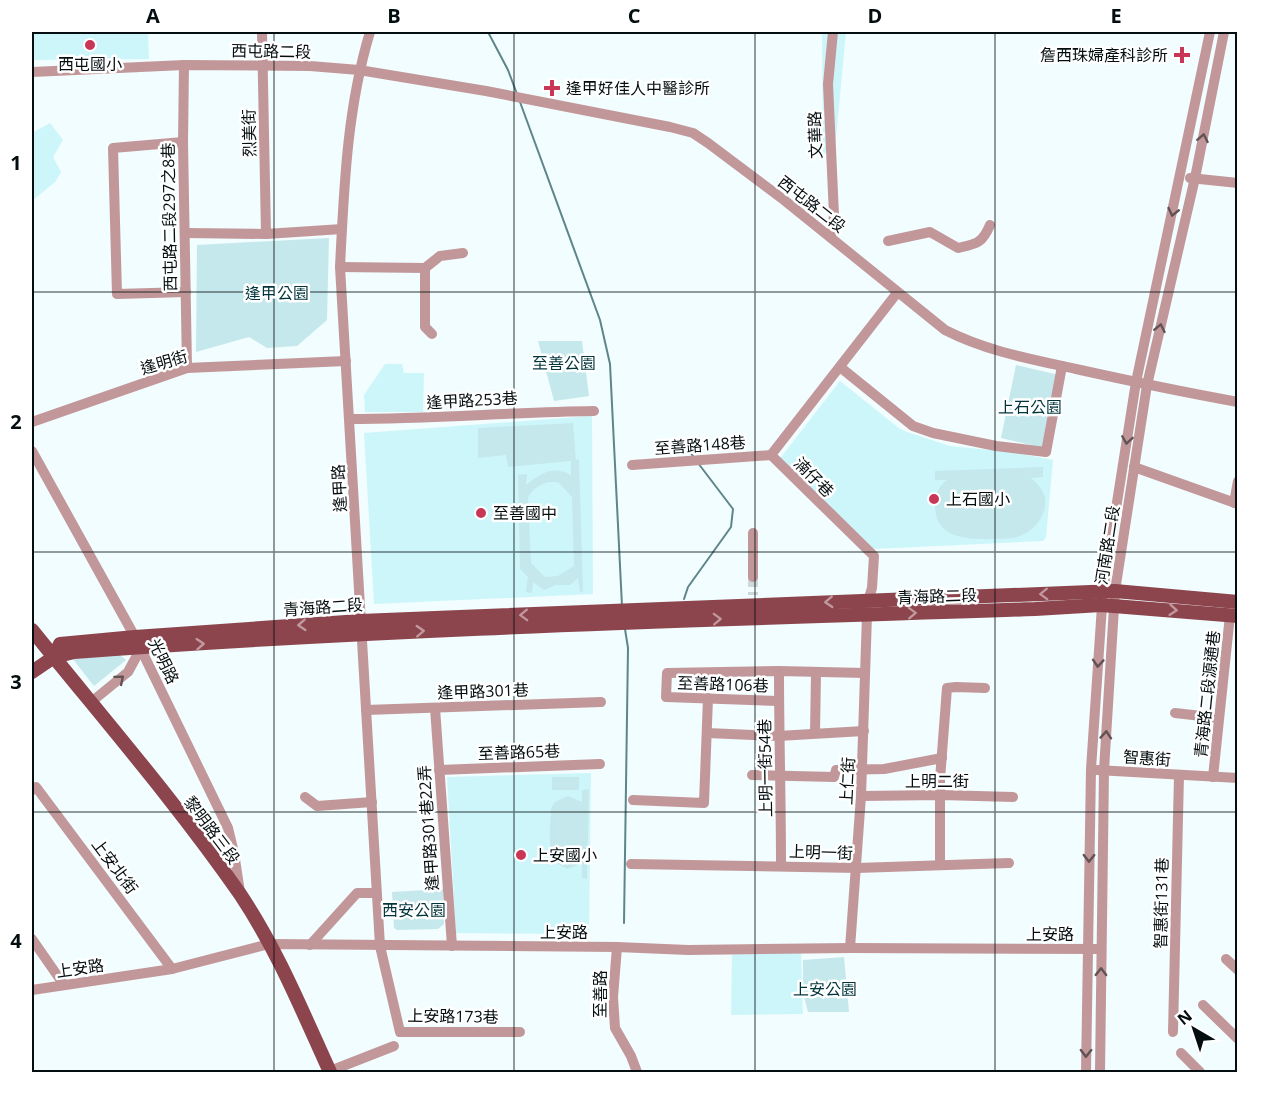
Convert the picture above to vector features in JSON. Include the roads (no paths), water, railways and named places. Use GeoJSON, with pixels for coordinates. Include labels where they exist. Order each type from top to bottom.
{"type":"FeatureCollection","features":[{"type":"Feature","properties":{"kind":"main road","name":"青海路二段"},"geometry":{"type":"LineString","coordinates":[[32,672],[54,657],[60,644],[138,643],[361,627],[603,617],[868,608],[1035,609],[1108,598],[1238,602]]}},
{"type":"Feature","properties":{"kind":"main road","name":"青海路二段"},"geometry":{"type":"LineString","coordinates":[[1108,598],[1234,615]]}},
{"type":"Feature","properties":{"kind":"main road","name":"青海路二段"},"geometry":{"type":"LineString","coordinates":[[638,616],[753,601],[868,608]]}},
{"type":"Feature","properties":{"kind":"main road","name":"黎明路三段"},"geometry":{"type":"LineString","coordinates":[[32,630],[172,803],[241,896],[269,944],[330,1072]]}},
{"type":"Feature","properties":{"kind":"street","name":"烈美街"},"geometry":{"type":"LineString","coordinates":[[262,32],[266,234]]}},
{"type":"Feature","properties":{"kind":"street","name":"逢甲路"},"geometry":{"type":"LineString","coordinates":[[370,32],[359,70],[346,158],[340,267],[380,946]]}},
{"type":"Feature","properties":{"kind":"street","name":"文華路"},"geometry":{"type":"LineString","coordinates":[[831,238],[834,215],[828,84],[833,32]]}},
{"type":"Feature","properties":{"kind":"street","name":"河南路二段"},"geometry":{"type":"LineString","coordinates":[[1086,1072],[1091,769],[1108,598],[1136,382],[1210,32]]}},
{"type":"Feature","properties":{"kind":"street","name":"河南路二段"},"geometry":{"type":"LineString","coordinates":[[1100,1072],[1108,598],[1134,466],[1147,385],[1196,178],[1224,32]]}},
{"type":"Feature","properties":{"kind":"street","name":"西屯路二段"},"geometry":{"type":"LineString","coordinates":[[32,72],[184,65],[310,66],[359,70],[508,95],[693,133],[831,238],[945,330],[966,341],[998,352],[1147,385],[1238,402]]}},
{"type":"Feature","properties":{"kind":"street","name":"西屯路二段297之8巷"},"geometry":{"type":"LineString","coordinates":[[184,65],[187,368]]}},
{"type":"Feature","properties":{"kind":"street"},"geometry":{"type":"LineString","coordinates":[[183,142],[112,148],[117,294],[186,292]]}},
{"type":"Feature","properties":{"kind":"street"},"geometry":{"type":"LineString","coordinates":[[1180,178],[1238,183]]}},
{"type":"Feature","properties":{"kind":"street"},"geometry":{"type":"LineString","coordinates":[[888,241],[930,232],[958,248],[979,243],[990,225]]}},
{"type":"Feature","properties":{"kind":"street"},"geometry":{"type":"LineString","coordinates":[[186,233],[266,234],[342,229]]}},
{"type":"Feature","properties":{"kind":"street"},"geometry":{"type":"LineString","coordinates":[[340,267],[424,268],[440,256],[464,253]]}},
{"type":"Feature","properties":{"kind":"street"},"geometry":{"type":"LineString","coordinates":[[424,268],[425,327],[432,334]]}},
{"type":"Feature","properties":{"kind":"street","name":"湳仔巷"},"geometry":{"type":"LineString","coordinates":[[868,608],[874,556],[771,455],[897,293]]}},
{"type":"Feature","properties":{"kind":"street","name":"逢明街"},"geometry":{"type":"LineString","coordinates":[[32,422],[187,368],[346,361]]}},
{"type":"Feature","properties":{"kind":"street"},"geometry":{"type":"LineString","coordinates":[[840,367],[913,426],[933,433],[996,446],[1046,452],[1062,366]]}},
{"type":"Feature","properties":{"kind":"street","name":"逢甲路253巷"},"geometry":{"type":"LineString","coordinates":[[350,418],[431,418],[521,412],[594,411]]}},
{"type":"Feature","properties":{"kind":"street","name":"光明路"},"geometry":{"type":"LineString","coordinates":[[32,451],[138,643],[228,828],[241,896]]}},
{"type":"Feature","properties":{"kind":"street","name":"至善路148巷"},"geometry":{"type":"LineString","coordinates":[[632,465],[771,455]]}},
{"type":"Feature","properties":{"kind":"street"},"geometry":{"type":"LineString","coordinates":[[1134,466],[1236,503],[1238,481]]}},
{"type":"Feature","properties":{"kind":"street"},"geometry":{"type":"LineString","coordinates":[[753,533],[753,577]]}},
{"type":"Feature","properties":{"kind":"street","name":"上仁街"},"geometry":{"type":"LineString","coordinates":[[850,948],[861,796],[868,608]]}},
{"type":"Feature","properties":{"kind":"street","name":"青海路二段源通巷"},"geometry":{"type":"LineString","coordinates":[[1214,777],[1234,615]]}},
{"type":"Feature","properties":{"kind":"street"},"geometry":{"type":"LineString","coordinates":[[90,703],[128,672],[138,643]]}},
{"type":"Feature","properties":{"kind":"street"},"geometry":{"type":"LineString","coordinates":[[779,671],[865,673]]}},
{"type":"Feature","properties":{"kind":"street","name":"至善路106巷"},"geometry":{"type":"LineString","coordinates":[[779,671],[667,673],[666,697],[779,700]]}},
{"type":"Feature","properties":{"kind":"street","name":"上明一街54巷"},"geometry":{"type":"LineString","coordinates":[[779,671],[781,865]]}},
{"type":"Feature","properties":{"kind":"street"},"geometry":{"type":"LineString","coordinates":[[814,733],[816,673]]}},
{"type":"Feature","properties":{"kind":"street"},"geometry":{"type":"LineString","coordinates":[[940,865],[942,758],[947,688],[985,688]]}},
{"type":"Feature","properties":{"kind":"street"},"geometry":{"type":"LineString","coordinates":[[633,800],[704,803],[708,699]]}},
{"type":"Feature","properties":{"kind":"street","name":"逢甲路301巷"},"geometry":{"type":"LineString","coordinates":[[366,710],[601,702]]}},
{"type":"Feature","properties":{"kind":"street","name":"逢甲路301巷22弄"},"geometry":{"type":"LineString","coordinates":[[435,708],[452,946]]}},
{"type":"Feature","properties":{"kind":"street"},"geometry":{"type":"LineString","coordinates":[[1175,713],[1220,718]]}},
{"type":"Feature","properties":{"kind":"street"},"geometry":{"type":"LineString","coordinates":[[707,733],[778,736],[864,731]]}},
{"type":"Feature","properties":{"kind":"street"},"geometry":{"type":"LineString","coordinates":[[752,775],[834,777],[836,770],[895,768],[942,758]]}},
{"type":"Feature","properties":{"kind":"street","name":"至善路65巷"},"geometry":{"type":"LineString","coordinates":[[439,770],[600,764]]}},
{"type":"Feature","properties":{"kind":"street","name":"智惠街"},"geometry":{"type":"LineString","coordinates":[[1091,769],[1238,778]]}},
{"type":"Feature","properties":{"kind":"street","name":"智惠街131巷"},"geometry":{"type":"LineString","coordinates":[[1173,1032],[1179,775]]}},
{"type":"Feature","properties":{"kind":"street","name":"上安北街"},"geometry":{"type":"LineString","coordinates":[[32,790],[36,787],[172,969]]}},
{"type":"Feature","properties":{"kind":"street","name":"上明二街"},"geometry":{"type":"LineString","coordinates":[[861,796],[1013,797]]}},
{"type":"Feature","properties":{"kind":"street"},"geometry":{"type":"LineString","coordinates":[[305,797],[317,806],[372,802]]}},
{"type":"Feature","properties":{"kind":"street","name":"上明一街"},"geometry":{"type":"LineString","coordinates":[[631,864],[857,868],[1009,863]]}},
{"type":"Feature","properties":{"kind":"street"},"geometry":{"type":"LineString","coordinates":[[310,945],[357,893],[376,893]]}},
{"type":"Feature","properties":{"kind":"street"},"geometry":{"type":"LineString","coordinates":[[32,939],[63,986]]}},
{"type":"Feature","properties":{"kind":"street","name":"上安路"},"geometry":{"type":"LineString","coordinates":[[32,990],[172,969],[269,944],[616,947],[688,950],[1101,949]]}},
{"type":"Feature","properties":{"kind":"street","name":"上安路173巷"},"geometry":{"type":"LineString","coordinates":[[380,946],[400,1032],[520,1032]]}},
{"type":"Feature","properties":{"kind":"street","name":"至善路"},"geometry":{"type":"LineString","coordinates":[[616,947],[615,1028],[637,1072]]}},
{"type":"Feature","properties":{"kind":"street"},"geometry":{"type":"LineString","coordinates":[[1226,959],[1238,970]]}},
{"type":"Feature","properties":{"kind":"street"},"geometry":{"type":"LineString","coordinates":[[1203,1005],[1238,1039]]}},
{"type":"Feature","properties":{"kind":"street"},"geometry":{"type":"LineString","coordinates":[[330,1072],[394,1046]]}},
{"type":"Feature","properties":{"kind":"street"},"geometry":{"type":"LineString","coordinates":[[1181,1053],[1200,1072]]}},
{"type":"Feature","properties":{"kind":"waterway"},"geometry":{"type":"LineString","coordinates":[[488,32],[508,70],[517,94]]}},
{"type":"Feature","properties":{"kind":"waterway"},"geometry":{"type":"LineString","coordinates":[[520,102],[600,320],[610,364],[622,606]]}},
{"type":"Feature","properties":{"kind":"waterway"},"geometry":{"type":"LineString","coordinates":[[682,442],[693,456]]}},
{"type":"Feature","properties":{"kind":"waterway"},"geometry":{"type":"LineString","coordinates":[[684,599],[688,587],[731,527],[733,509],[698,463]]}},
{"type":"Feature","properties":{"kind":"waterway"},"geometry":{"type":"LineString","coordinates":[[624,923],[628,648],[625,629]]}},
{"type":"Feature","properties":{"kind":"tunnel"},"geometry":{"type":"LineString","coordinates":[[753,577],[753,595]]}},
{"type":"Feature","properties":{"kind":"place","name":"西屯國小"},"geometry":{"type":"Point","coordinates":[90,45]}},
{"type":"Feature","properties":{"kind":"place","name":"詹西珠婦產科診所"},"geometry":{"type":"Point","coordinates":[1182,55]}},
{"type":"Feature","properties":{"kind":"place","name":"逢甲好佳人中醫診所"},"geometry":{"type":"Point","coordinates":[552,88]}},
{"type":"Feature","properties":{"kind":"place","name":"上石國小"},"geometry":{"type":"Point","coordinates":[934,499]}},
{"type":"Feature","properties":{"kind":"place","name":"至善國中"},"geometry":{"type":"Point","coordinates":[481,513]}},
{"type":"Feature","properties":{"kind":"place","name":"上安國小"},"geometry":{"type":"Point","coordinates":[521,855]}},
{"type":"Feature","properties":{"kind":"park label","name":"逢甲公園"},"geometry":{"type":"Point","coordinates":[277,293]}},
{"type":"Feature","properties":{"kind":"park label","name":"至善公園"},"geometry":{"type":"Point","coordinates":[564,363]}},
{"type":"Feature","properties":{"kind":"park label","name":"上石公園"},"geometry":{"type":"Point","coordinates":[1030,407]}},
{"type":"Feature","properties":{"kind":"park label","name":"西安公園"},"geometry":{"type":"Point","coordinates":[414,910]}},
{"type":"Feature","properties":{"kind":"park label","name":"上安公園"},"geometry":{"type":"Point","coordinates":[825,989]}}]}
